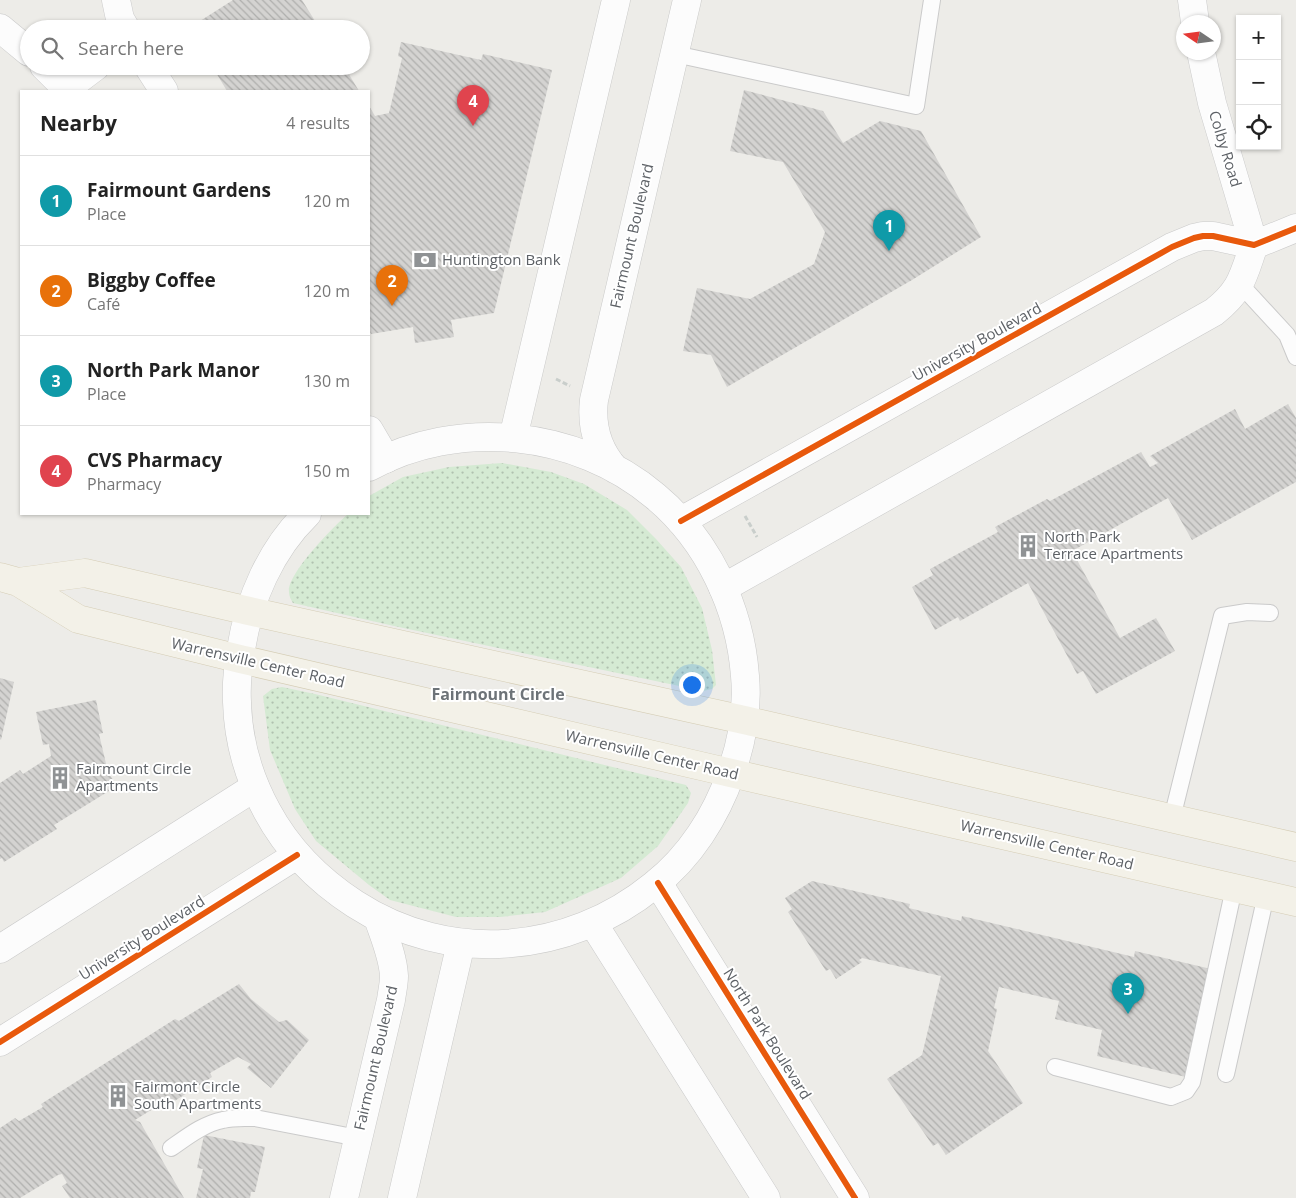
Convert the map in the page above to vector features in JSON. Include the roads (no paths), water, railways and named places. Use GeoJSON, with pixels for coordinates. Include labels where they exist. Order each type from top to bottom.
{"type":"FeatureCollection","features":[{"type":"Feature","properties":{"kind":"main road","name":"Warrensville Center Road"},"geometry":{"type":"LineString","coordinates":[[9,580],[85,573],[744,720],[1296,846]]}},
{"type":"Feature","properties":{"kind":"main road","name":"Warrensville Center Road"},"geometry":{"type":"LineString","coordinates":[[9,580],[78,619],[240,659],[1296,902]]}},
{"type":"Feature","properties":{"kind":"street"},"geometry":{"type":"LineString","coordinates":[[116,0],[121,20]]}},
{"type":"Feature","properties":{"kind":"street"},"geometry":{"type":"LineString","coordinates":[[513,438],[616,0]]}},
{"type":"Feature","properties":{"kind":"street","name":"Fairmount Boulevard"},"geometry":{"type":"LineString","coordinates":[[615,469],[603,454],[596,436],[593,418],[594,400],[687,0]]}},
{"type":"Feature","properties":{"kind":"street"},"geometry":{"type":"LineString","coordinates":[[1192,0],[1194,15]]}},
{"type":"Feature","properties":{"kind":"street"},"geometry":{"type":"LineString","coordinates":[[0,28],[20,45]]}},
{"type":"Feature","properties":{"kind":"street","name":"Colby Road"},"geometry":{"type":"LineString","coordinates":[[1203,60],[1212,103],[1254,244]]}},
{"type":"Feature","properties":{"kind":"street"},"geometry":{"type":"LineString","coordinates":[[53,75],[68,90],[86,75]]}},
{"type":"Feature","properties":{"kind":"street"},"geometry":{"type":"LineString","coordinates":[[154,75],[163,90]]}},
{"type":"Feature","properties":{"kind":"street"},"geometry":{"type":"LineString","coordinates":[[723,588],[1214,312],[1233,294],[1240,284],[1254,244],[1296,228]]}},
{"type":"Feature","properties":{"kind":"street","name":"University Boulevard"},"geometry":{"type":"LineString","coordinates":[[681,521],[1172,247],[1203,236],[1213,236],[1254,244]]}},
{"type":"Feature","properties":{"kind":"street"},"geometry":{"type":"LineString","coordinates":[[306,515],[289,535],[269,564],[254,596],[243,635],[237,679],[237,715],[245,754],[255,787],[275,826],[297,855],[317,876],[330,887],[378,918],[411,932],[429,938],[461,943],[498,945],[531,941],[576,930],[627,905],[658,883],[685,854],[717,808],[731,773],[744,720],[745,676],[737,628],[723,588],[709,560],[681,521],[658,497],[615,469],[588,456],[536,441],[485,436],[446,440],[409,449],[377,463],[370,434]]}},
{"type":"Feature","properties":{"kind":"street"},"geometry":{"type":"LineString","coordinates":[[0,949],[255,787]]}},
{"type":"Feature","properties":{"kind":"street","name":"University Boulevard"},"geometry":{"type":"LineString","coordinates":[[0,1042],[297,855]]}},
{"type":"Feature","properties":{"kind":"street","name":"North Park Boulevard"},"geometry":{"type":"LineString","coordinates":[[658,883],[855,1198]]}},
{"type":"Feature","properties":{"kind":"street","name":"Fairmount Boulevard"},"geometry":{"type":"LineString","coordinates":[[344,1198],[393,988],[394,976],[391,957],[378,918]]}},
{"type":"Feature","properties":{"kind":"street"},"geometry":{"type":"LineString","coordinates":[[593,923],[766,1198]]}},
{"type":"Feature","properties":{"kind":"street"},"geometry":{"type":"LineString","coordinates":[[402,1198],[461,943]]}},
{"type":"Feature","properties":{"kind":"lane"},"geometry":{"type":"LineString","coordinates":[[675,54],[916,106],[932,0]]}},
{"type":"Feature","properties":{"kind":"lane"},"geometry":{"type":"LineString","coordinates":[[1240,284],[1287,335],[1296,357]]}},
{"type":"Feature","properties":{"kind":"lane"},"geometry":{"type":"LineString","coordinates":[[1172,818],[1222,616],[1247,612],[1270,613]]}},
{"type":"Feature","properties":{"kind":"lane"},"geometry":{"type":"LineString","coordinates":[[1055,1067],[1172,1096],[1186,1092],[1192,1082],[1234,888]]}},
{"type":"Feature","properties":{"kind":"lane"},"geometry":{"type":"LineString","coordinates":[[1226,1074],[1266,895]]}},
{"type":"Feature","properties":{"kind":"lane"},"geometry":{"type":"LineString","coordinates":[[171,1148],[198,1129],[224,1119],[240,1118],[255,1118],[358,1138]]}},
{"type":"Feature","properties":{"kind":"place","name":"CVS Pharmacy"},"geometry":{"type":"Point","coordinates":[473,126]}},
{"type":"Feature","properties":{"kind":"place","name":"Fairmount Gardens"},"geometry":{"type":"Point","coordinates":[889,251]}},
{"type":"Feature","properties":{"kind":"place","name":"Huntington Bank"},"geometry":{"type":"Point","coordinates":[425,260]}},
{"type":"Feature","properties":{"kind":"place","name":"Biggby Coffee"},"geometry":{"type":"Point","coordinates":[392,306]}},
{"type":"Feature","properties":{"kind":"place","name":"North Park Terrace Apartments"},"geometry":{"type":"Point","coordinates":[1028,546]}},
{"type":"Feature","properties":{"kind":"place","name":"Fairmount Circle Apartments"},"geometry":{"type":"Point","coordinates":[60,778]}},
{"type":"Feature","properties":{"kind":"place","name":"North Park Manor"},"geometry":{"type":"Point","coordinates":[1128,1014]}},
{"type":"Feature","properties":{"kind":"place","name":"Fairmont Circle South Apartments"},"geometry":{"type":"Point","coordinates":[118,1096]}},
{"type":"Feature","properties":{"kind":"district","name":"Fairmount Circle"},"geometry":{"type":"Point","coordinates":[498,694]}}]}
